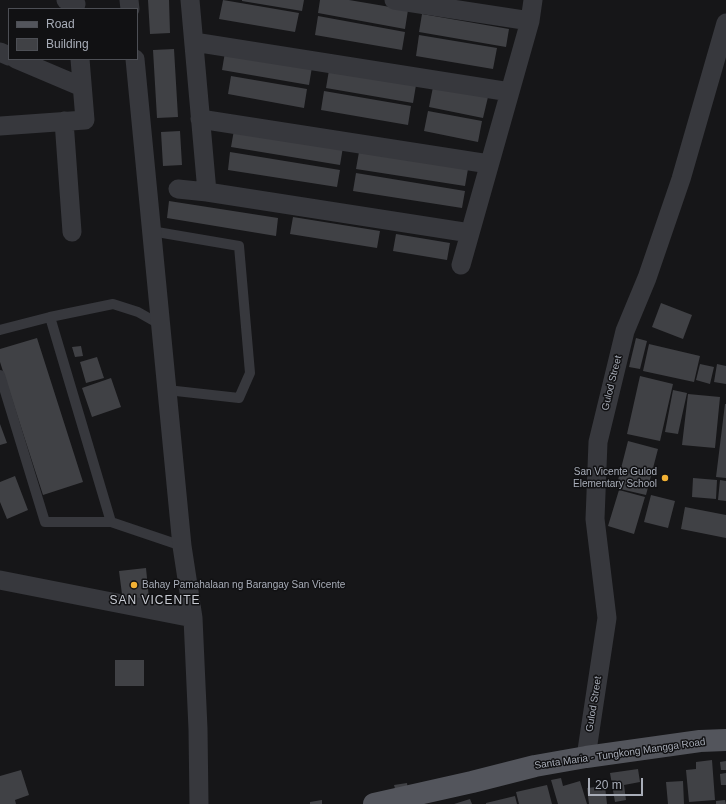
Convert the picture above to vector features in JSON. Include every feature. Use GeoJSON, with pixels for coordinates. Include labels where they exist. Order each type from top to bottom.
{"type":"FeatureCollection","features":[{"type":"Feature","properties":{"kind":"main road","name":"Santa Maria - Tungkong Mangga Road"},"geometry":{"type":"LineString","coordinates":[[374,804],[535,766],[586,757],[700,741],[726,740]]}},
{"type":"Feature","properties":{"kind":"street"},"geometry":{"type":"LineString","coordinates":[[190,0],[207,192]]}},
{"type":"Feature","properties":{"kind":"street"},"geometry":{"type":"LineString","coordinates":[[394,0],[530,21]]}},
{"type":"Feature","properties":{"kind":"street"},"geometry":{"type":"LineString","coordinates":[[461,265],[530,21],[533,0]]}},
{"type":"Feature","properties":{"kind":"street","name":"Gulod Street"},"geometry":{"type":"LineString","coordinates":[[586,757],[608,618],[595,519],[598,442],[625,331],[647,278],[681,179],[726,26]]}},
{"type":"Feature","properties":{"kind":"street"},"geometry":{"type":"LineString","coordinates":[[194,42],[510,92]]}},
{"type":"Feature","properties":{"kind":"street"},"geometry":{"type":"LineString","coordinates":[[18,60],[82,87]]}},
{"type":"Feature","properties":{"kind":"street"},"geometry":{"type":"LineString","coordinates":[[0,126],[85,120],[80,60]]}},
{"type":"Feature","properties":{"kind":"street"},"geometry":{"type":"LineString","coordinates":[[135,60],[182,546],[193,618],[198,729],[199,804]]}},
{"type":"Feature","properties":{"kind":"street"},"geometry":{"type":"LineString","coordinates":[[200,119],[489,164]]}},
{"type":"Feature","properties":{"kind":"street"},"geometry":{"type":"LineString","coordinates":[[64,121],[72,232]]}},
{"type":"Feature","properties":{"kind":"street"},"geometry":{"type":"LineString","coordinates":[[178,189],[207,192],[470,233]]}},
{"type":"Feature","properties":{"kind":"street"},"geometry":{"type":"LineString","coordinates":[[0,580],[193,618]]}},
{"type":"Feature","properties":{"kind":"lane"},"geometry":{"type":"LineString","coordinates":[[151,231],[239,246],[250,374],[239,398],[167,390]]}},
{"type":"Feature","properties":{"kind":"lane"},"geometry":{"type":"LineString","coordinates":[[0,330],[50,317],[113,304],[138,312],[161,325]]}},
{"type":"Feature","properties":{"kind":"lane"},"geometry":{"type":"LineString","coordinates":[[50,317],[111,522]]}},
{"type":"Feature","properties":{"kind":"lane"},"geometry":{"type":"LineString","coordinates":[[0,375],[45,522],[111,522],[182,546]]}},
{"type":"Feature","properties":{"kind":"building"},"geometry":{"type":"Polygon","coordinates":[[[148,0],[169,0],[170,33],[150,34],[148,0]]]}},
{"type":"Feature","properties":{"kind":"building"},"geometry":{"type":"Polygon","coordinates":[[[223,0],[299,13],[295,32],[219,19],[223,0]]]}},
{"type":"Feature","properties":{"kind":"building"},"geometry":{"type":"Polygon","coordinates":[[[242,0],[304,0],[302,11],[242,0]]]}},
{"type":"Feature","properties":{"kind":"building"},"geometry":{"type":"Polygon","coordinates":[[[320,0],[349,0],[408,10],[405,29],[318,13],[320,0]]]}},
{"type":"Feature","properties":{"kind":"building"},"geometry":{"type":"Polygon","coordinates":[[[422,14],[509,29],[506,47],[419,32],[422,14]]]}},
{"type":"Feature","properties":{"kind":"building"},"geometry":{"type":"Polygon","coordinates":[[[318,16],[405,32],[402,50],[315,35],[318,16]]]}},
{"type":"Feature","properties":{"kind":"building"},"geometry":{"type":"Polygon","coordinates":[[[419,35],[497,48],[493,69],[416,56],[419,35]]]}},
{"type":"Feature","properties":{"kind":"building"},"geometry":{"type":"Polygon","coordinates":[[[174,49],[178,117],[157,118],[153,50],[174,49]]]}},
{"type":"Feature","properties":{"kind":"building"},"geometry":{"type":"Polygon","coordinates":[[[225,52],[312,67],[309,85],[222,70],[225,52]]]}},
{"type":"Feature","properties":{"kind":"building"},"geometry":{"type":"Polygon","coordinates":[[[329,70],[416,85],[413,103],[326,88],[329,70]]]}},
{"type":"Feature","properties":{"kind":"building"},"geometry":{"type":"Polygon","coordinates":[[[231,76],[307,89],[304,108],[228,94],[231,76]]]}},
{"type":"Feature","properties":{"kind":"building"},"geometry":{"type":"Polygon","coordinates":[[[433,87],[488,97],[483,118],[429,107],[433,87]]]}},
{"type":"Feature","properties":{"kind":"building"},"geometry":{"type":"Polygon","coordinates":[[[324,91],[411,106],[408,125],[321,110],[324,91]]]}},
{"type":"Feature","properties":{"kind":"building"},"geometry":{"type":"Polygon","coordinates":[[[428,111],[482,121],[478,142],[424,131],[428,111]]]}},
{"type":"Feature","properties":{"kind":"building"},"geometry":{"type":"Polygon","coordinates":[[[234,130],[343,147],[340,165],[231,147],[234,130]]]}},
{"type":"Feature","properties":{"kind":"building"},"geometry":{"type":"Polygon","coordinates":[[[180,131],[182,165],[163,166],[161,132],[180,131]]]}},
{"type":"Feature","properties":{"kind":"building"},"geometry":{"type":"Polygon","coordinates":[[[230,152],[340,170],[337,187],[228,170],[230,152]]]}},
{"type":"Feature","properties":{"kind":"building"},"geometry":{"type":"Polygon","coordinates":[[[359,152],[468,169],[465,186],[356,169],[359,152]]]}},
{"type":"Feature","properties":{"kind":"building"},"geometry":{"type":"Polygon","coordinates":[[[356,173],[465,191],[462,208],[353,191],[356,173]]]}},
{"type":"Feature","properties":{"kind":"building"},"geometry":{"type":"Polygon","coordinates":[[[169,201],[278,218],[276,236],[167,218],[169,201]]]}},
{"type":"Feature","properties":{"kind":"building"},"geometry":{"type":"Polygon","coordinates":[[[293,217],[380,231],[377,248],[290,234],[293,217]]]}},
{"type":"Feature","properties":{"kind":"building"},"geometry":{"type":"Polygon","coordinates":[[[396,234],[450,243],[447,260],[393,251],[396,234]]]}},
{"type":"Feature","properties":{"kind":"building"},"geometry":{"type":"Polygon","coordinates":[[[661,303],[692,315],[683,339],[652,327],[661,303]]]}},
{"type":"Feature","properties":{"kind":"building"},"geometry":{"type":"Polygon","coordinates":[[[37,338],[83,482],[43,495],[0,362],[0,349],[37,338]]]}},
{"type":"Feature","properties":{"kind":"building"},"geometry":{"type":"Polygon","coordinates":[[[636,338],[647,341],[640,369],[629,367],[636,338]]]}},
{"type":"Feature","properties":{"kind":"building"},"geometry":{"type":"Polygon","coordinates":[[[649,344],[700,356],[694,382],[643,371],[649,344]]]}},
{"type":"Feature","properties":{"kind":"building"},"geometry":{"type":"Polygon","coordinates":[[[81,346],[83,356],[75,357],[72,347],[81,346]]]}},
{"type":"Feature","properties":{"kind":"building"},"geometry":{"type":"Polygon","coordinates":[[[97,357],[104,378],[86,383],[80,362],[97,357]]]}},
{"type":"Feature","properties":{"kind":"building"},"geometry":{"type":"Polygon","coordinates":[[[700,364],[714,367],[710,384],[696,380],[700,364]]]}},
{"type":"Feature","properties":{"kind":"building"},"geometry":{"type":"Polygon","coordinates":[[[717,364],[726,366],[726,384],[714,382],[717,364]]]}},
{"type":"Feature","properties":{"kind":"building"},"geometry":{"type":"Polygon","coordinates":[[[640,376],[673,384],[660,441],[627,434],[640,376]]]}},
{"type":"Feature","properties":{"kind":"building"},"geometry":{"type":"Polygon","coordinates":[[[111,378],[121,407],[92,417],[82,388],[111,378]]]}},
{"type":"Feature","properties":{"kind":"building"},"geometry":{"type":"Polygon","coordinates":[[[673,390],[687,393],[678,434],[665,432],[673,390]]]}},
{"type":"Feature","properties":{"kind":"building"},"geometry":{"type":"Polygon","coordinates":[[[688,394],[720,397],[715,448],[682,445],[688,394]]]}},
{"type":"Feature","properties":{"kind":"building"},"geometry":{"type":"Polygon","coordinates":[[[726,404],[726,478],[716,477],[726,404]]]}},
{"type":"Feature","properties":{"kind":"building"},"geometry":{"type":"Polygon","coordinates":[[[0,424],[7,443],[0,445],[0,424]]]}},
{"type":"Feature","properties":{"kind":"building"},"geometry":{"type":"Polygon","coordinates":[[[628,441],[658,449],[646,495],[616,488],[628,441]]]}},
{"type":"Feature","properties":{"kind":"building"},"geometry":{"type":"Polygon","coordinates":[[[15,476],[28,510],[7,519],[0,502],[0,482],[15,476]]]}},
{"type":"Feature","properties":{"kind":"building"},"geometry":{"type":"Polygon","coordinates":[[[693,478],[717,480],[716,499],[692,497],[693,478]]]}},
{"type":"Feature","properties":{"kind":"building"},"geometry":{"type":"Polygon","coordinates":[[[720,480],[726,481],[726,501],[718,500],[720,480]]]}},
{"type":"Feature","properties":{"kind":"building"},"geometry":{"type":"Polygon","coordinates":[[[619,490],[645,497],[634,534],[608,526],[619,490]]]}},
{"type":"Feature","properties":{"kind":"building"},"geometry":{"type":"Polygon","coordinates":[[[651,495],[675,501],[668,528],[644,522],[651,495]]]}},
{"type":"Feature","properties":{"kind":"building"},"geometry":{"type":"Polygon","coordinates":[[[685,507],[726,515],[726,538],[681,529],[685,507]]]}},
{"type":"Feature","properties":{"kind":"building","name":"Bahay Pamahalaan ng Barangay San Vicente"},"geometry":{"type":"Polygon","coordinates":[[[146,568],[149,599],[123,602],[119,571],[146,568]]]}},
{"type":"Feature","properties":{"kind":"building"},"geometry":{"type":"Polygon","coordinates":[[[115,660],[144,660],[144,686],[115,686],[115,660]]]}},
{"type":"Feature","properties":{"kind":"building"},"geometry":{"type":"Polygon","coordinates":[[[712,760],[715,800],[689,802],[686,770],[696,769],[696,762],[712,760]]]}},
{"type":"Feature","properties":{"kind":"building"},"geometry":{"type":"Polygon","coordinates":[[[726,761],[726,770],[721,770],[720,762],[726,761]]]}},
{"type":"Feature","properties":{"kind":"building"},"geometry":{"type":"Polygon","coordinates":[[[638,769],[640,782],[624,785],[626,800],[615,802],[610,773],[638,769]]]}},
{"type":"Feature","properties":{"kind":"building"},"geometry":{"type":"Polygon","coordinates":[[[21,770],[29,795],[15,800],[16,804],[0,804],[0,776],[21,770]]]}},
{"type":"Feature","properties":{"kind":"building"},"geometry":{"type":"Polygon","coordinates":[[[726,773],[726,785],[721,785],[720,774],[726,773]]]}},
{"type":"Feature","properties":{"kind":"building"},"geometry":{"type":"Polygon","coordinates":[[[561,778],[563,786],[580,781],[587,804],[558,804],[551,780],[561,778]]]}},
{"type":"Feature","properties":{"kind":"building"},"geometry":{"type":"Polygon","coordinates":[[[683,781],[684,804],[668,804],[666,782],[683,781]]]}},
{"type":"Feature","properties":{"kind":"building"},"geometry":{"type":"Polygon","coordinates":[[[407,783],[408,790],[396,792],[394,785],[407,783]]]}},
{"type":"Feature","properties":{"kind":"building"},"geometry":{"type":"Polygon","coordinates":[[[547,785],[552,804],[519,804],[516,792],[547,785]]]}},
{"type":"Feature","properties":{"kind":"building"},"geometry":{"type":"Polygon","coordinates":[[[605,786],[607,804],[589,804],[587,788],[605,786]]]}},
{"type":"Feature","properties":{"kind":"building"},"geometry":{"type":"Polygon","coordinates":[[[515,796],[517,804],[486,804],[486,803],[515,796]]]}},
{"type":"Feature","properties":{"kind":"building"},"geometry":{"type":"Polygon","coordinates":[[[470,799],[472,804],[454,804],[470,799]]]}},
{"type":"Feature","properties":{"kind":"building"},"geometry":{"type":"Polygon","coordinates":[[[322,800],[322,804],[310,804],[310,802],[322,800]]]}},
{"type":"Feature","properties":{"kind":"building"},"geometry":{"type":"Polygon","coordinates":[[[725,800],[726,804],[716,804],[716,801],[725,800]]]}},
{"type":"Feature","properties":{"kind":"place","name":"San Vicente Gulod Elementary School"},"geometry":{"type":"Point","coordinates":[665,478]}},
{"type":"Feature","properties":{"kind":"place","name":"Bahay Pamahalaan ng Barangay San Vicente"},"geometry":{"type":"Point","coordinates":[134,585]}},
{"type":"Feature","properties":{"kind":"district","name":"SAN VICENTE"},"geometry":{"type":"Point","coordinates":[155,601]}}]}
